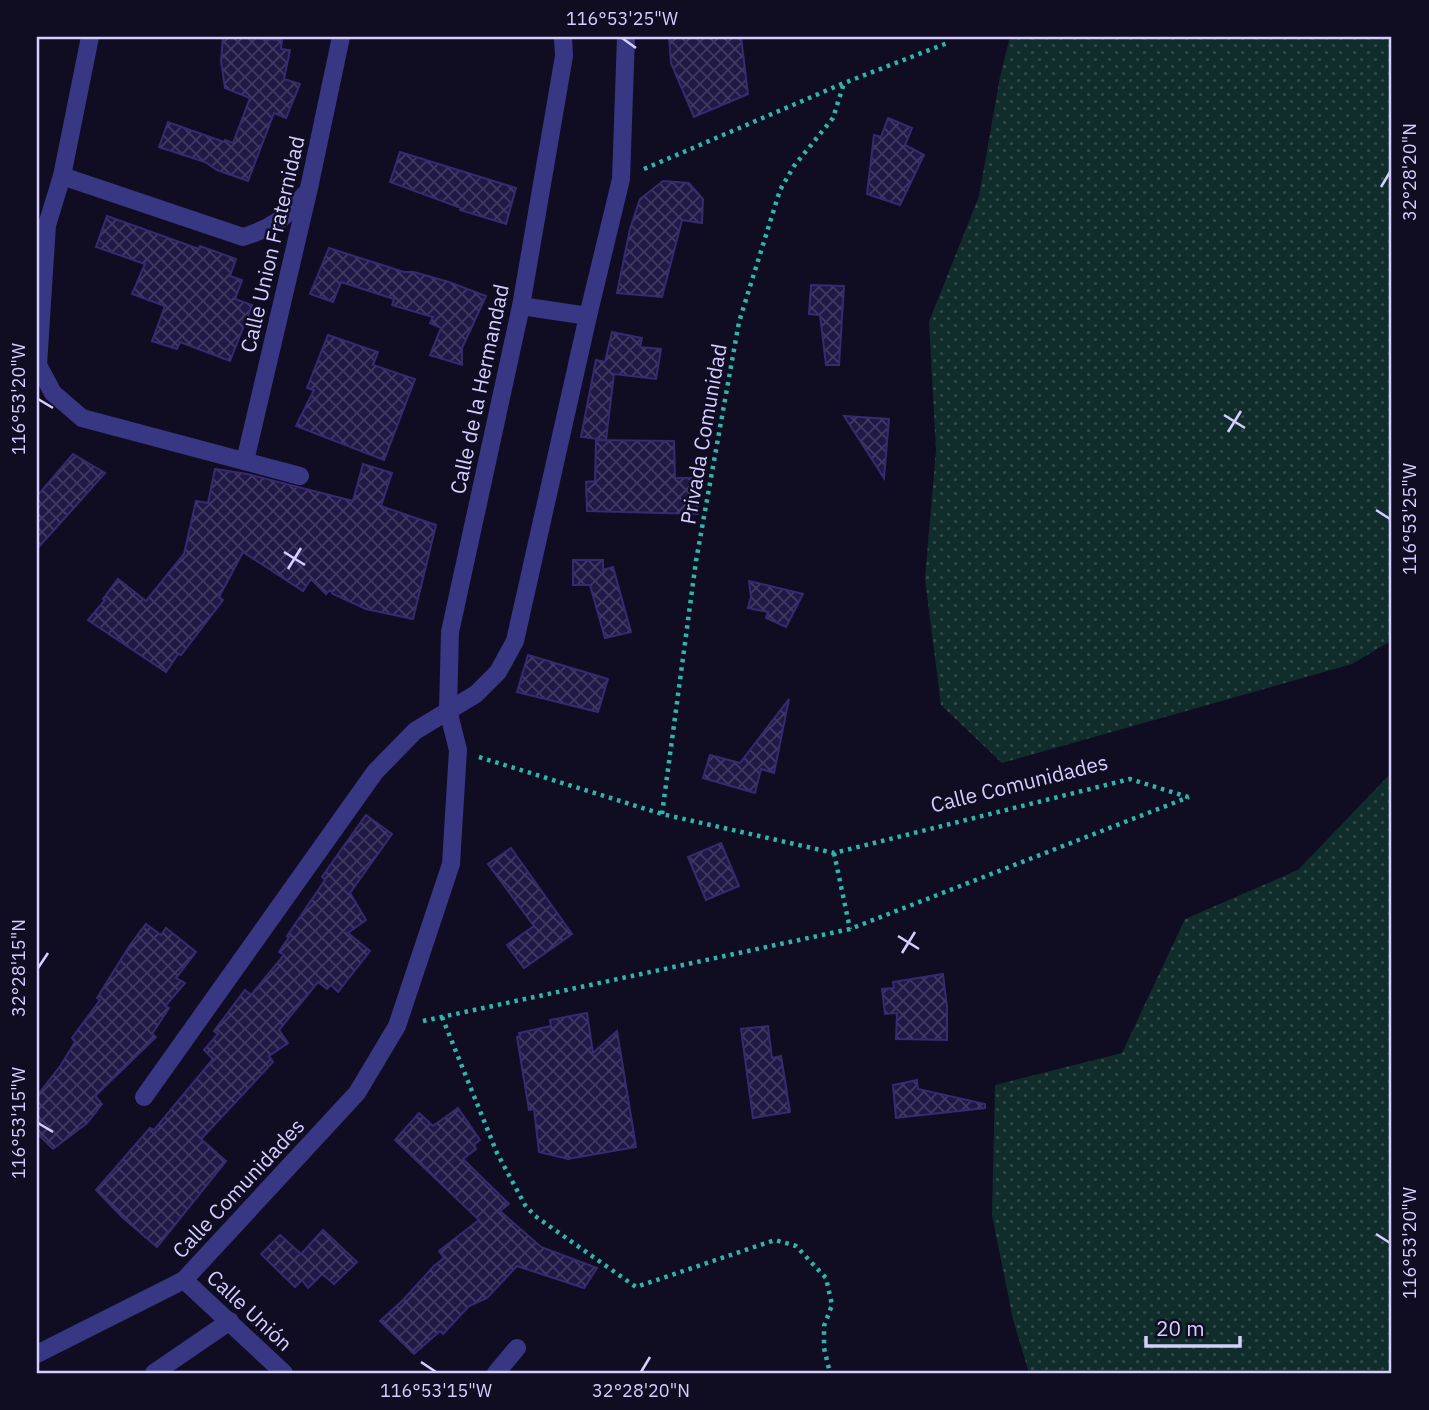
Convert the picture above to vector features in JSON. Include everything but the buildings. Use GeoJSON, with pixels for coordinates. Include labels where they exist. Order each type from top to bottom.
{"type":"FeatureCollection","features":[{"type":"Feature","properties":{"kind":"street"},"geometry":{"type":"LineString","coordinates":[[90,37],[62,176],[42,219],[38,365],[53,393],[82,418],[300,476]]}},
{"type":"Feature","properties":{"kind":"street","name":"Calle Union Fraternidad"},"geometry":{"type":"LineString","coordinates":[[245,461],[309,188],[341,37]]}},
{"type":"Feature","properties":{"kind":"street","name":"Calle de la Hermandad"},"geometry":{"type":"LineString","coordinates":[[458,750],[448,710],[450,632],[521,306],[564,56],[563,37]]}},
{"type":"Feature","properties":{"kind":"street"},"geometry":{"type":"LineString","coordinates":[[144,1097],[375,772],[415,731],[476,694],[498,672],[515,641],[621,179],[626,37]]}},
{"type":"Feature","properties":{"kind":"street"},"geometry":{"type":"LineString","coordinates":[[62,176],[243,237],[266,230],[290,213],[309,188]]}},
{"type":"Feature","properties":{"kind":"street"},"geometry":{"type":"LineString","coordinates":[[521,306],[588,316]]}},
{"type":"Feature","properties":{"kind":"street","name":"Calle Comunidades"},"geometry":{"type":"LineString","coordinates":[[37,1354],[184,1280],[357,1093],[397,1026],[451,864],[458,750]]}},
{"type":"Feature","properties":{"kind":"street","name":"Calle Unión"},"geometry":{"type":"LineString","coordinates":[[184,1280],[284,1373]]}},
{"type":"Feature","properties":{"kind":"street"},"geometry":{"type":"LineString","coordinates":[[154,1373],[230,1321]]}},
{"type":"Feature","properties":{"kind":"street"},"geometry":{"type":"LineString","coordinates":[[496,1373],[517,1348]]}},
{"type":"Feature","properties":{"kind":"path"},"geometry":{"type":"LineString","coordinates":[[621,179],[844,83],[950,42]]}},
{"type":"Feature","properties":{"kind":"path","name":"Privada Comunidad"},"geometry":{"type":"LineString","coordinates":[[662,814],[696,561],[738,322],[780,190],[794,166],[833,118],[844,83]]}},
{"type":"Feature","properties":{"kind":"path","name":"Calle Comunidades"},"geometry":{"type":"LineString","coordinates":[[397,1026],[850,929],[1189,797],[1130,779],[834,853],[662,814],[458,750]]}},
{"type":"Feature","properties":{"kind":"path"},"geometry":{"type":"LineString","coordinates":[[834,853],[850,929]]}},
{"type":"Feature","properties":{"kind":"path"},"geometry":{"type":"LineString","coordinates":[[442,1017],[497,1153],[525,1205],[535,1216],[636,1287],[775,1240],[796,1246],[826,1278],[832,1305],[824,1326],[824,1348],[830,1373]]}},
{"type":"Feature","properties":{"kind":"green space"},"geometry":{"type":"Polygon","coordinates":[[[1010,37],[1392,37],[1392,640],[1352,664],[1002,763],[941,705],[925,579],[936,450],[929,322],[979,196],[1000,77],[1010,37]]]}},
{"type":"Feature","properties":{"kind":"green space"},"geometry":{"type":"Polygon","coordinates":[[[1392,772],[1392,1373],[1029,1373],[1013,1319],[992,1215],[995,1085],[1122,1053],[1185,919],[1298,870],[1392,772]]]}}]}
